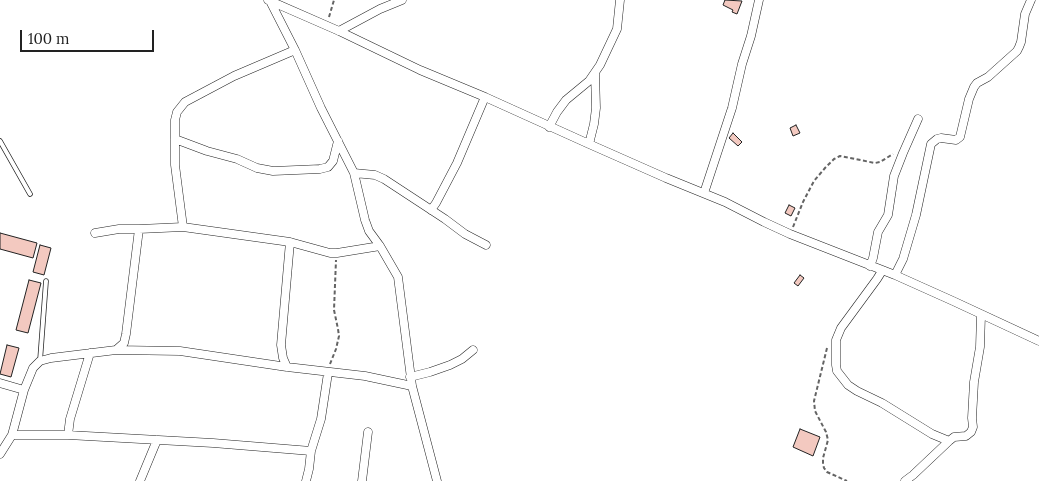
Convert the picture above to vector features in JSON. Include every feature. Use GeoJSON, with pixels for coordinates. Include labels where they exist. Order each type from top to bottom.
{"type":"FeatureCollection","features":[{"type":"Feature","properties":{"kind":"street"},"geometry":{"type":"LineString","coordinates":[[269,0],[420,70],[725,202],[790,234],[895,276],[1039,341]]}},
{"type":"Feature","properties":{"kind":"street"},"geometry":{"type":"LineString","coordinates":[[269,0],[354,173],[369,231],[398,277],[410,377],[437,481]]}},
{"type":"Feature","properties":{"kind":"street"},"geometry":{"type":"LineString","coordinates":[[339,31],[380,9],[402,0]]}},
{"type":"Feature","properties":{"kind":"street"},"geometry":{"type":"LineString","coordinates":[[549,127],[566,100],[589,81],[600,65],[617,29],[620,0]]}},
{"type":"Feature","properties":{"kind":"street"},"geometry":{"type":"LineString","coordinates":[[704,193],[732,108],[759,0]]}},
{"type":"Feature","properties":{"kind":"street"},"geometry":{"type":"LineString","coordinates":[[895,276],[903,259],[916,216],[930,144],[941,138],[956,140],[960,137],[969,99],[974,87],[1017,51],[1021,42],[1030,0]]}},
{"type":"Feature","properties":{"kind":"street"},"geometry":{"type":"LineString","coordinates":[[182,227],[175,165],[175,120],[177,112],[185,102],[234,76],[295,50]]}},
{"type":"Feature","properties":{"kind":"street"},"geometry":{"type":"LineString","coordinates":[[588,144],[594,124],[596,108],[595,73]]}},
{"type":"Feature","properties":{"kind":"street"},"geometry":{"type":"LineString","coordinates":[[431,210],[457,163],[485,97]]}},
{"type":"Feature","properties":{"kind":"street"},"geometry":{"type":"LineString","coordinates":[[870,266],[878,232],[888,214],[894,176],[918,119]]}},
{"type":"Feature","properties":{"kind":"street"},"geometry":{"type":"LineString","coordinates":[[175,139],[207,151],[237,159],[257,168],[273,171],[328,167],[333,161],[338,141]]}},
{"type":"Feature","properties":{"kind":"street"},"geometry":{"type":"LineString","coordinates":[[354,173],[375,175],[384,179],[486,246]]}},
{"type":"Feature","properties":{"kind":"street"},"geometry":{"type":"LineString","coordinates":[[95,233],[119,229],[182,227],[290,242],[330,253],[380,246]]}},
{"type":"Feature","properties":{"kind":"street"},"geometry":{"type":"LineString","coordinates":[[116,350],[124,343],[126,334],[139,229]]}},
{"type":"Feature","properties":{"kind":"street"},"geometry":{"type":"LineString","coordinates":[[287,367],[283,358],[281,344],[290,242]]}},
{"type":"Feature","properties":{"kind":"street"},"geometry":{"type":"LineString","coordinates":[[882,271],[841,328],[836,340],[837,371],[848,385],[857,391],[882,403],[932,434],[949,441]]}},
{"type":"Feature","properties":{"kind":"street"},"geometry":{"type":"LineString","coordinates":[[905,481],[949,441],[966,436],[971,432],[973,427],[974,382],[980,347],[981,315]]}},
{"type":"Feature","properties":{"kind":"street"},"geometry":{"type":"LineString","coordinates":[[0,454],[12,435],[24,390],[33,368],[40,361],[51,358],[116,350],[180,351],[327,373],[366,376],[412,386]]}},
{"type":"Feature","properties":{"kind":"street"},"geometry":{"type":"LineString","coordinates":[[410,377],[450,365],[462,359],[473,350]]}},
{"type":"Feature","properties":{"kind":"street"},"geometry":{"type":"LineString","coordinates":[[68,435],[70,419],[90,353]]}},
{"type":"Feature","properties":{"kind":"street"},"geometry":{"type":"LineString","coordinates":[[306,481],[311,451],[321,419],[327,373]]}},
{"type":"Feature","properties":{"kind":"street"},"geometry":{"type":"LineString","coordinates":[[0,382],[24,390]]}},
{"type":"Feature","properties":{"kind":"street"},"geometry":{"type":"LineString","coordinates":[[362,481],[368,432]]}},
{"type":"Feature","properties":{"kind":"street"},"geometry":{"type":"LineString","coordinates":[[12,435],[68,435],[213,443],[311,451]]}},
{"type":"Feature","properties":{"kind":"street"},"geometry":{"type":"LineString","coordinates":[[140,481],[157,440]]}},
{"type":"Feature","properties":{"kind":"lane"},"geometry":{"type":"LineString","coordinates":[[0,141],[30,194]]}},
{"type":"Feature","properties":{"kind":"lane"},"geometry":{"type":"LineString","coordinates":[[40,361],[46,281]]}},
{"type":"Feature","properties":{"kind":"path"},"geometry":{"type":"LineString","coordinates":[[327,26],[334,0]]}},
{"type":"Feature","properties":{"kind":"path"},"geometry":{"type":"LineString","coordinates":[[790,234],[814,181],[834,159],[840,156],[880,162],[905,150]]}},
{"type":"Feature","properties":{"kind":"path"},"geometry":{"type":"LineString","coordinates":[[327,373],[339,336],[334,310],[337,253]]}},
{"type":"Feature","properties":{"kind":"path"},"geometry":{"type":"LineString","coordinates":[[830,341],[814,401],[815,411],[828,440],[822,458],[824,468],[831,474],[847,481]]}},
{"type":"Feature","properties":{"kind":"building"},"geometry":{"type":"Polygon","coordinates":[[[725,0],[742,1],[737,14],[723,5],[725,0]]]}},
{"type":"Feature","properties":{"kind":"building"},"geometry":{"type":"Polygon","coordinates":[[[796,125],[800,133],[793,136],[790,128],[796,125]]]}},
{"type":"Feature","properties":{"kind":"building"},"geometry":{"type":"Polygon","coordinates":[[[733,133],[742,142],[738,146],[729,138],[733,133]]]}},
{"type":"Feature","properties":{"kind":"building"},"geometry":{"type":"Polygon","coordinates":[[[789,205],[795,208],[791,216],[785,213],[789,205]]]}},
{"type":"Feature","properties":{"kind":"building"},"geometry":{"type":"Polygon","coordinates":[[[0,233],[37,243],[33,258],[0,249],[0,233]]]}},
{"type":"Feature","properties":{"kind":"building"},"geometry":{"type":"Polygon","coordinates":[[[40,245],[51,248],[44,275],[33,272],[40,245]]]}},
{"type":"Feature","properties":{"kind":"building"},"geometry":{"type":"Polygon","coordinates":[[[800,275],[804,278],[798,286],[794,283],[800,275]]]}},
{"type":"Feature","properties":{"kind":"building"},"geometry":{"type":"Polygon","coordinates":[[[29,280],[41,283],[28,333],[16,330],[29,280]]]}},
{"type":"Feature","properties":{"kind":"building"},"geometry":{"type":"Polygon","coordinates":[[[7,345],[19,348],[11,377],[0,374],[7,345]]]}},
{"type":"Feature","properties":{"kind":"building"},"geometry":{"type":"Polygon","coordinates":[[[800,429],[820,437],[813,456],[793,447],[800,429]]]}}]}
